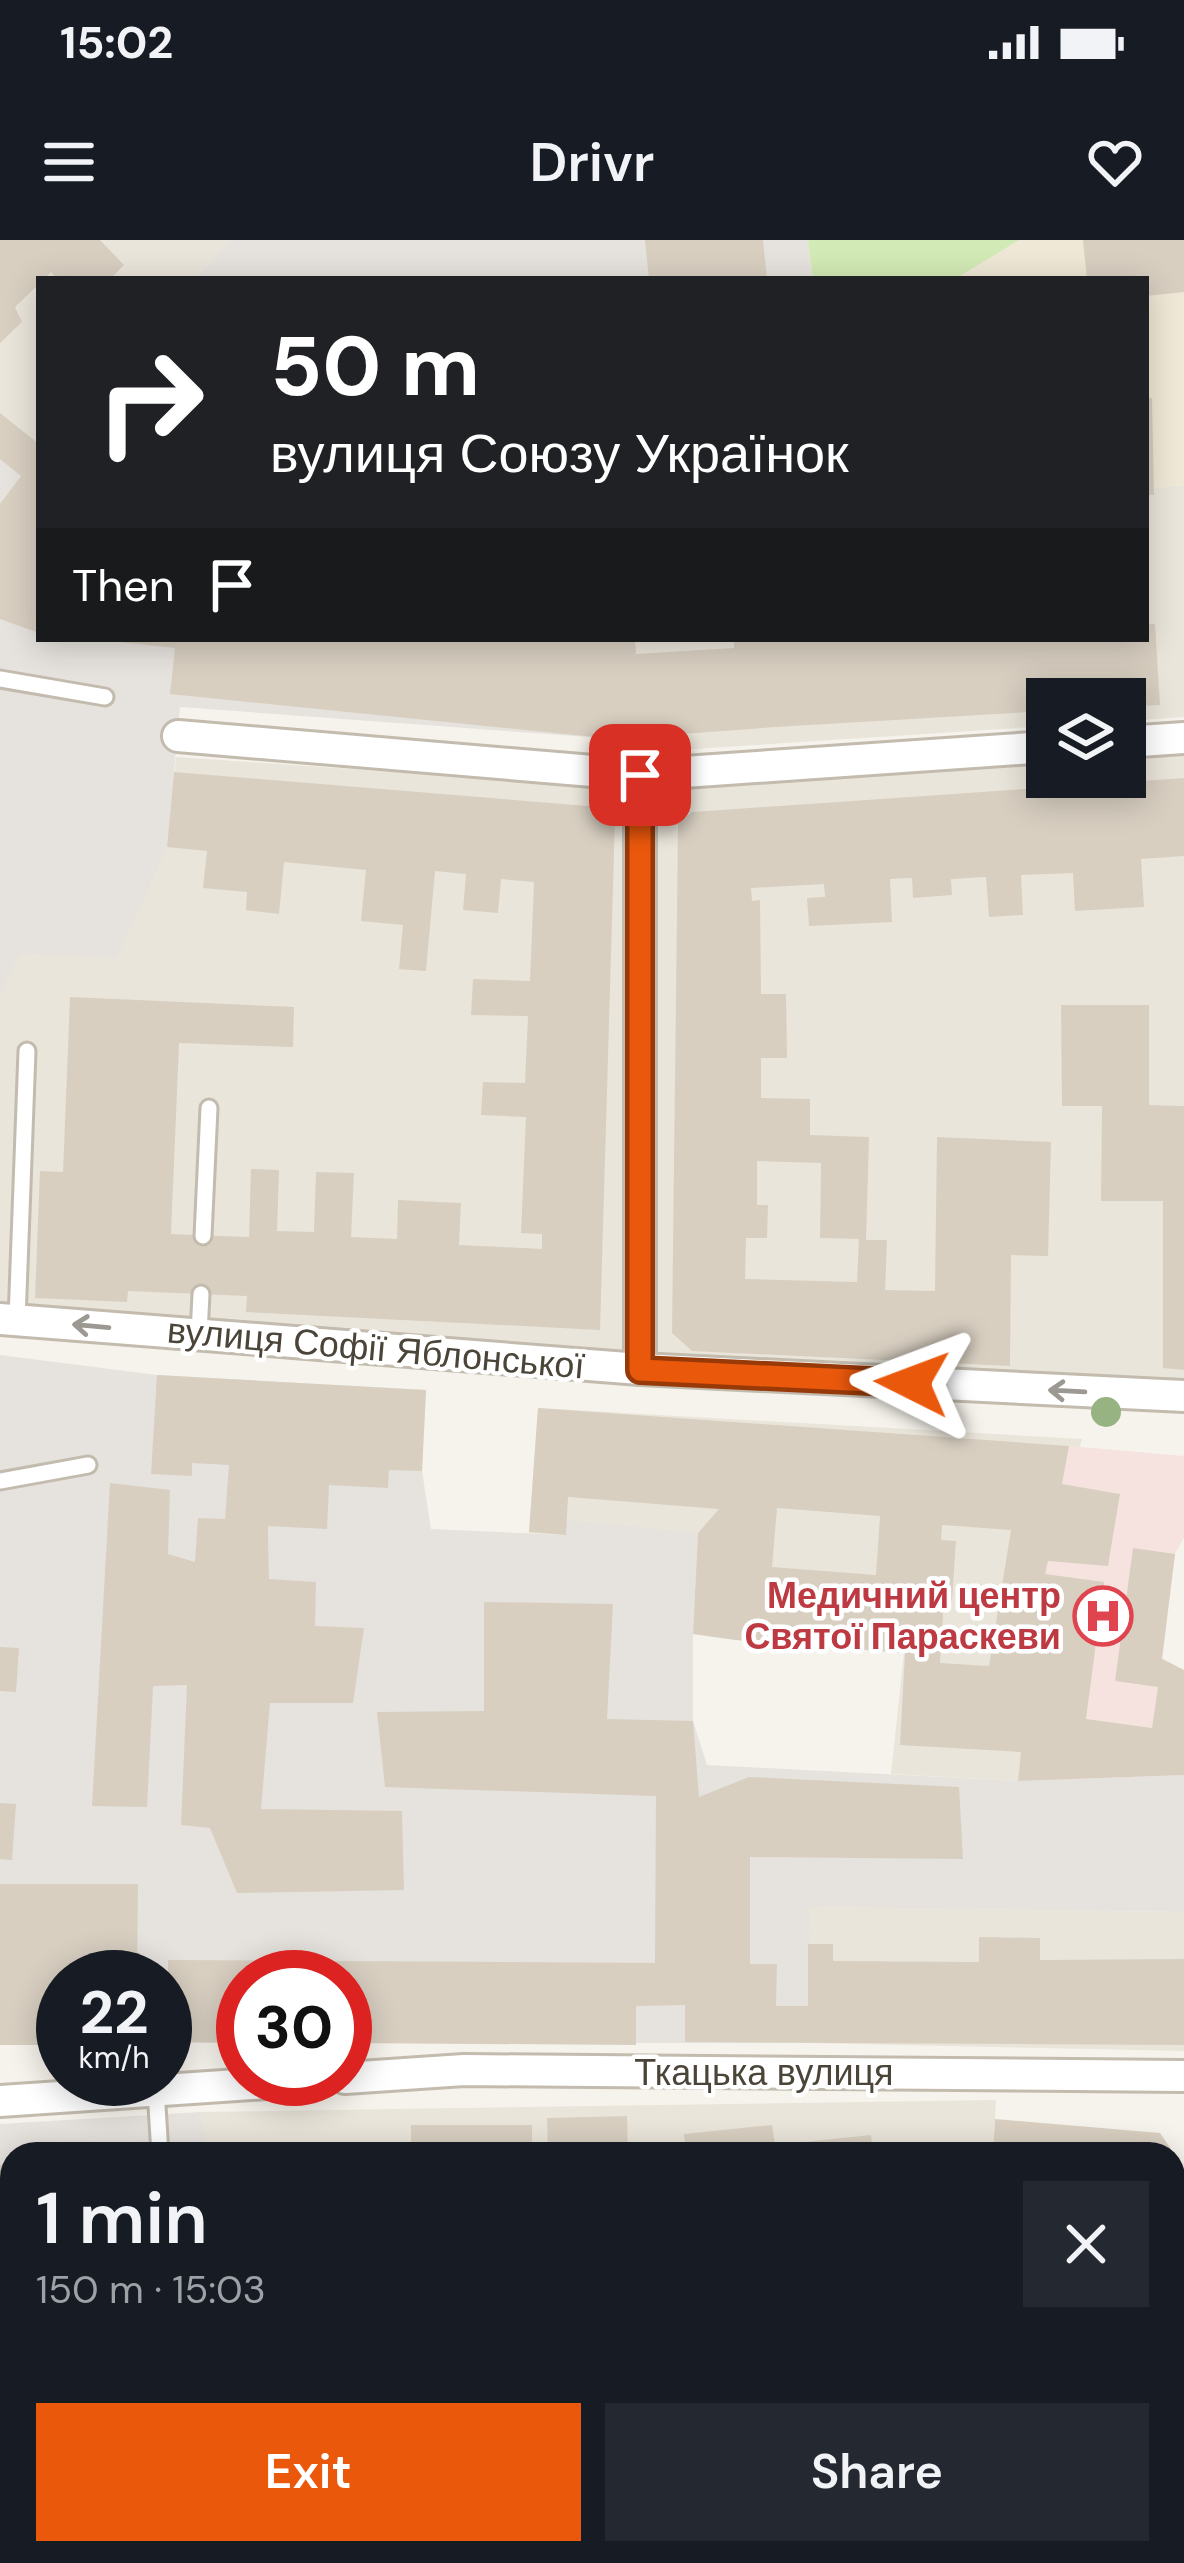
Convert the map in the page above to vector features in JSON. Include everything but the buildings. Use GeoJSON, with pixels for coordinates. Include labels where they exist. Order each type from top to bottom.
{"type":"FeatureCollection","features":[{"type":"Feature","properties":{"kind":"street"},"geometry":{"type":"LineString","coordinates":[[178,736],[640,775],[1026,748]]}},
{"type":"Feature","properties":{"kind":"street"},"geometry":{"type":"LineString","coordinates":[[1146,741],[1184,738]]}},
{"type":"Feature","properties":{"kind":"street"},"geometry":{"type":"LineString","coordinates":[[640,775],[640,1370]]}},
{"type":"Feature","properties":{"kind":"street","name":"вулиця Софії Яблонської"},"geometry":{"type":"LineString","coordinates":[[9,1319],[640,1370],[1184,1396]]}},
{"type":"Feature","properties":{"kind":"street","name":"Ткацька вулиця"},"geometry":{"type":"LineString","coordinates":[[372,2076],[464,2070],[1184,2075]]}},
{"type":"Feature","properties":{"kind":"street"},"geometry":{"type":"LineString","coordinates":[[0,2101],[36,2098]]}},
{"type":"Feature","properties":{"kind":"lane"},"geometry":{"type":"LineString","coordinates":[[0,679],[104,697]]}},
{"type":"Feature","properties":{"kind":"lane"},"geometry":{"type":"LineString","coordinates":[[9,1319],[27,1051]]}},
{"type":"Feature","properties":{"kind":"lane"},"geometry":{"type":"LineString","coordinates":[[203,1236],[209,1108]]}},
{"type":"Feature","properties":{"kind":"lane"},"geometry":{"type":"LineString","coordinates":[[200,1334],[201,1294]]}},
{"type":"Feature","properties":{"kind":"lane"},"geometry":{"type":"LineString","coordinates":[[0,1481],[88,1465]]}},
{"type":"Feature","properties":{"kind":"lane"},"geometry":{"type":"LineString","coordinates":[[157,2106],[159,2142]]}},
{"type":"Feature","properties":{"kind":"shaded area"},"geometry":{"type":"Polygon","coordinates":[[[0,240],[230,240],[198,276],[36,276],[36,453],[0,459],[0,240]]]}},
{"type":"Feature","properties":{"kind":"shaded area"},"geometry":{"type":"Polygon","coordinates":[[[230,240],[808,240],[813,276],[198,276],[230,240]]]}},
{"type":"Feature","properties":{"kind":"shaded area"},"geometry":{"type":"Polygon","coordinates":[[[808,240],[1184,240],[1184,485],[1155,488],[1154,495],[1149,495],[1149,276],[813,276],[808,240]]]}},
{"type":"Feature","properties":{"kind":"shaded area"},"geometry":{"type":"Polygon","coordinates":[[[36,453],[36,642],[608,642],[615,739],[180,707],[167,847],[117,958],[20,953],[0,996],[0,459],[36,453]]]}},
{"type":"Feature","properties":{"kind":"shaded area"},"geometry":{"type":"Polygon","coordinates":[[[1184,485],[1184,717],[1146,720],[1146,678],[1026,678],[1026,727],[618,754],[609,642],[1149,642],[1149,495],[1154,495],[1154,488],[1184,485]]]}},
{"type":"Feature","properties":{"kind":"shaded area"},"geometry":{"type":"Polygon","coordinates":[[[1184,749],[1184,1391],[651,1361],[651,803],[668,784],[1026,759],[1026,798],[1146,798],[1146,752],[1184,749]]]}},
{"type":"Feature","properties":{"kind":"shaded area"},"geometry":{"type":"Polygon","coordinates":[[[176,757],[612,787],[629,802],[633,1360],[0,1311],[0,996],[19,953],[167,847],[176,757]]]}},
{"type":"Feature","properties":{"kind":"shaded area"},"geometry":{"type":"Polygon","coordinates":[[[0,1355],[157,1375],[426,1390],[422,1471],[431,1529],[565,1535],[567,1520],[698,1533],[693,1721],[707,1765],[1018,1781],[1184,1775],[1184,1912],[809,1907],[808,2043],[372,2043],[372,1950],[216,1950],[216,2043],[192,2042],[192,1950],[36,1950],[36,2006],[0,2045],[0,1355]]]}},
{"type":"Feature","properties":{"kind":"shaded area"},"geometry":{"type":"Polygon","coordinates":[[[538,1408],[1082,1439],[1045,1574],[1018,1781],[891,1774],[904,1653],[693,1634],[698,1533],[529,1533],[538,1408]]]}},
{"type":"Feature","properties":{"kind":"shaded area","name":"Медичний центр Святої Параскеви"},"geometry":{"type":"Polygon","coordinates":[[[1069,1446],[1184,1456],[1184,1537],[1175,1554],[1162,1658],[1184,1670],[1184,1775],[1018,1781],[1045,1574],[1069,1446]]]}},
{"type":"Feature","properties":{"kind":"shaded area"},"geometry":{"type":"Polygon","coordinates":[[[808,1907],[1184,1912],[1184,2051],[808,2043],[808,1907]]]}},
{"type":"Feature","properties":{"kind":"shaded area"},"geometry":{"type":"Polygon","coordinates":[[[996,2100],[994,2142],[205,2142],[201,2112],[996,2100]]]}},
{"type":"Feature","properties":{"kind":"shaded area"},"geometry":{"type":"Polygon","coordinates":[[[201,2112],[205,2142],[0,2142],[0,2124],[201,2112]]]}},
{"type":"Feature","properties":{"kind":"green space"},"geometry":{"type":"Polygon","coordinates":[[[808,240],[1019,240],[960,276],[813,276],[808,240]]]}},
{"type":"Feature","properties":{"kind":"place","name":"Медичний центр Святої Параскеви"},"geometry":{"type":"Point","coordinates":[1103,1616]}},
{"type":"Feature","properties":{"kind":"route"},"geometry":{"type":"LineString","coordinates":[[640,775],[640,1370],[912,1383]]}}]}
